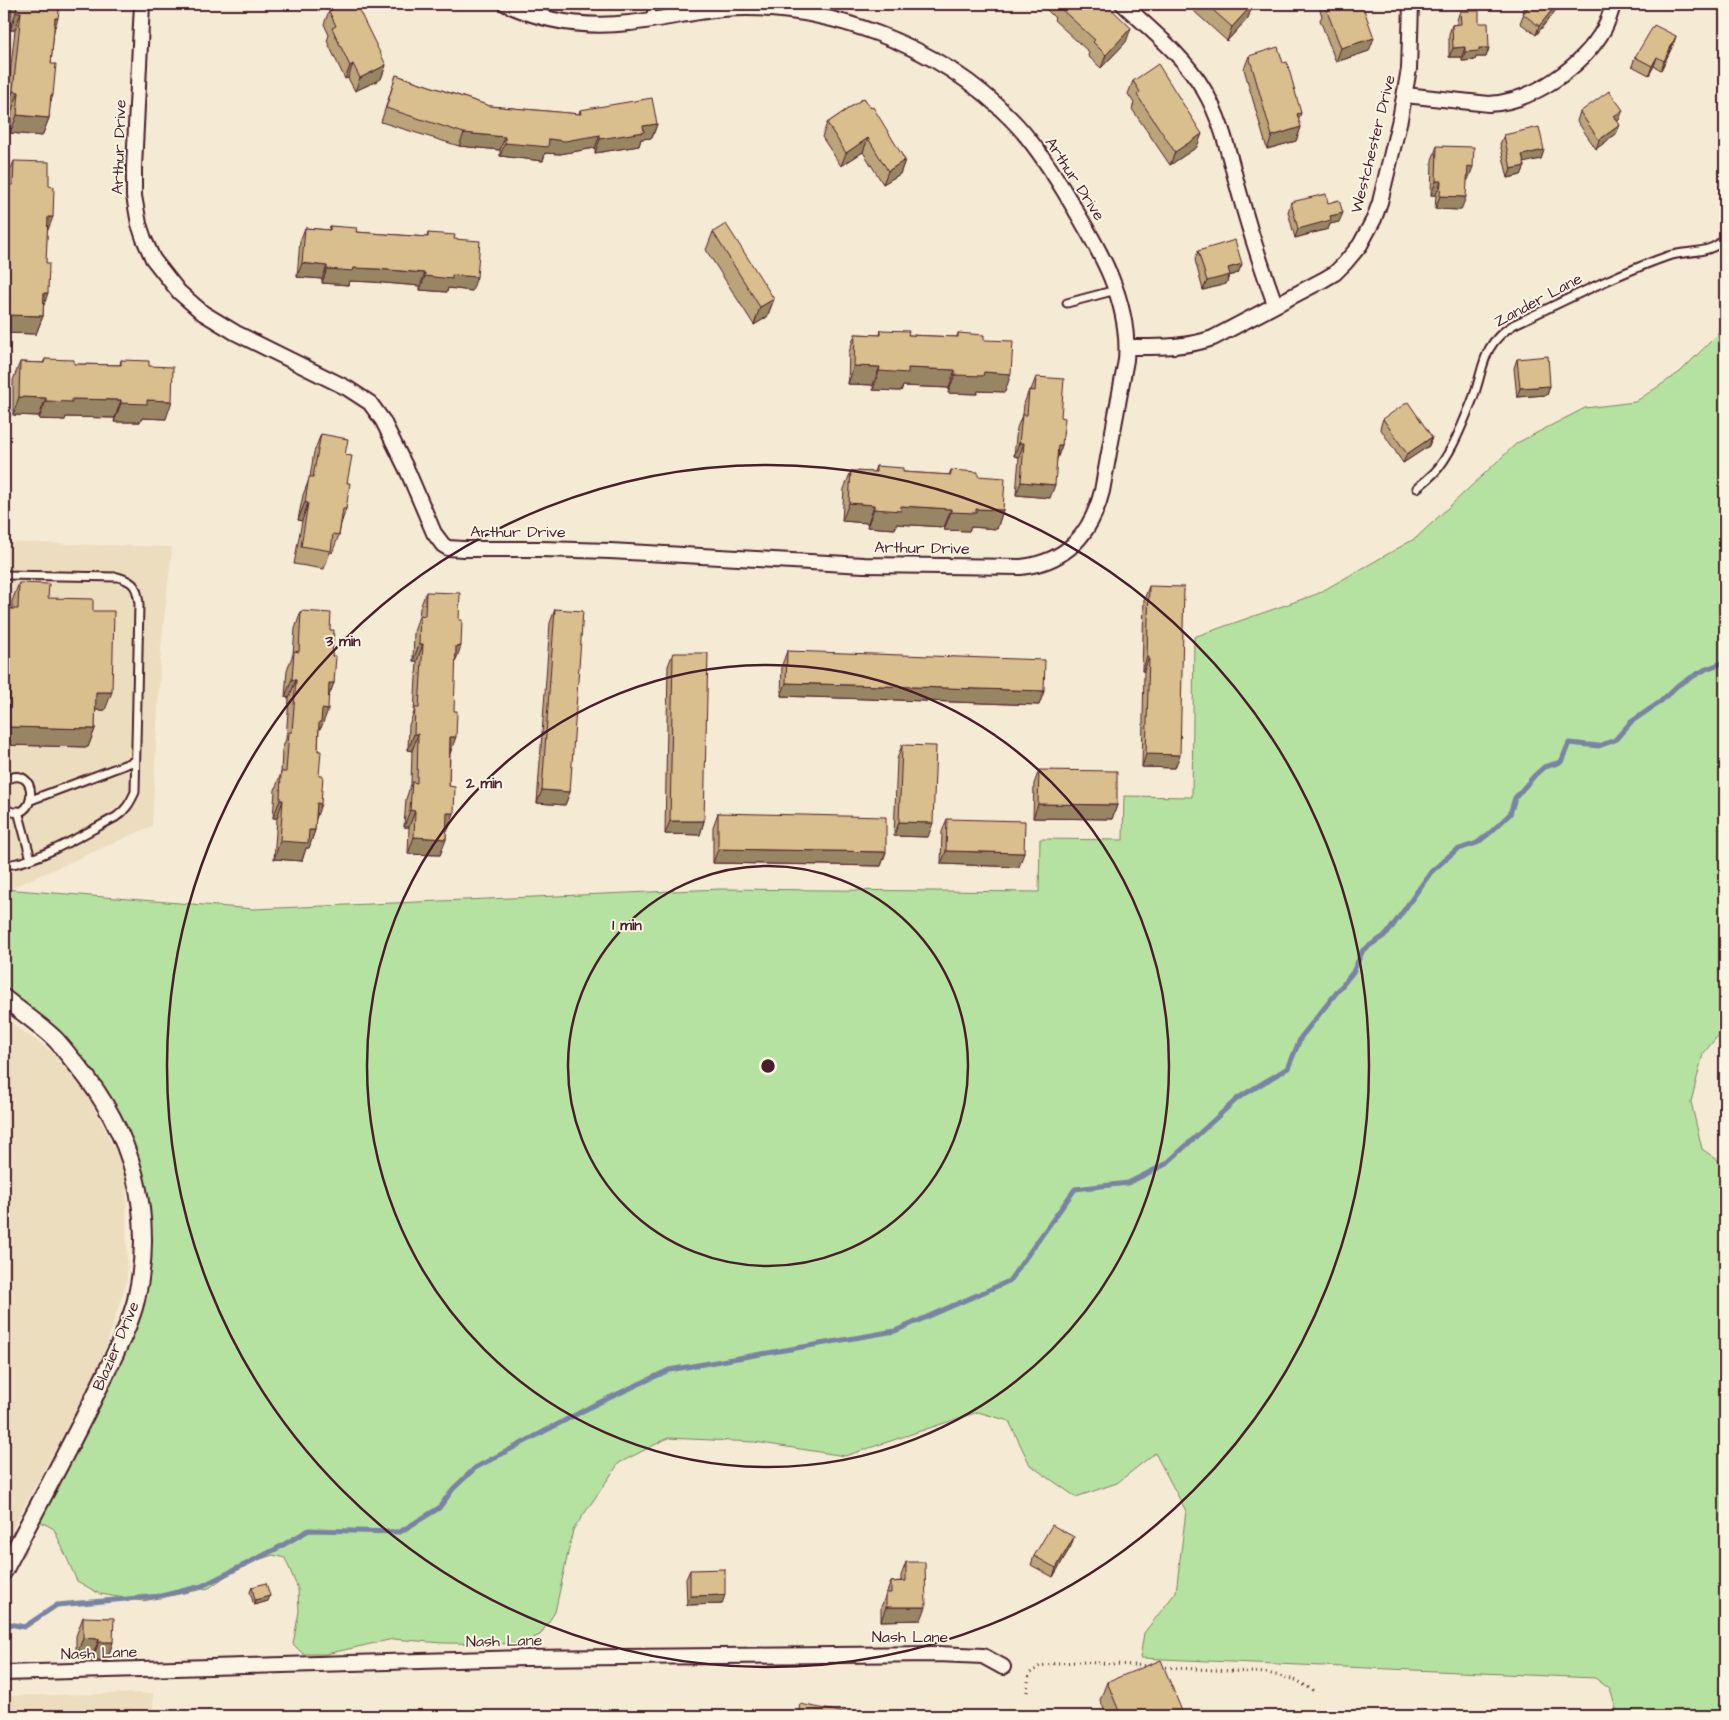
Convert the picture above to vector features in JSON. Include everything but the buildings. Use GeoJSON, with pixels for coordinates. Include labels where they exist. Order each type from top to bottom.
{"type":"FeatureCollection","features":[{"type":"Feature","properties":{"kind":"street","name":"Arthur Drive"},"geometry":{"type":"LineString","coordinates":[[142,4],[134,196],[141,232],[153,260],[179,292],[203,313],[236,333],[347,388],[370,403],[392,437],[437,539],[448,548],[610,551],[864,565],[1021,567],[1043,564],[1063,554],[1078,540],[1090,522],[1099,501],[1122,384],[1127,347],[1125,323],[1116,290],[1101,255],[1057,179],[1011,118],[989,97],[948,68],[880,34],[820,16],[765,10],[734,9],[606,25],[568,23],[529,14],[506,4]]}},
{"type":"Feature","properties":{"kind":"street"},"geometry":{"type":"LineString","coordinates":[[1124,4],[1178,56],[1198,80],[1211,104],[1228,151],[1252,238],[1275,304]]}},
{"type":"Feature","properties":{"kind":"street","name":"Westchester Drive"},"geometry":{"type":"LineString","coordinates":[[1127,347],[1177,347],[1200,343],[1213,338],[1335,273],[1352,256],[1374,219],[1380,202],[1404,95],[1410,55],[1411,4]]}},
{"type":"Feature","properties":{"kind":"street"},"geometry":{"type":"LineString","coordinates":[[1404,95],[1501,104],[1529,94],[1554,80],[1576,62],[1603,30],[1613,4]]}},
{"type":"Feature","properties":{"kind":"street","name":"Blazier Drive"},"geometry":{"type":"LineString","coordinates":[[4,998],[54,1038],[100,1095],[123,1139],[135,1173],[140,1198],[144,1239],[136,1300],[129,1324],[93,1400],[4,1571]]}},
{"type":"Feature","properties":{"kind":"street","name":"Nash Lane"},"geometry":{"type":"LineString","coordinates":[[4,1673],[524,1658],[928,1654],[983,1656],[1003,1667]]}},
{"type":"Feature","properties":{"kind":"lane"},"geometry":{"type":"LineString","coordinates":[[651,20],[652,4]]}},
{"type":"Feature","properties":{"kind":"lane","name":"Zander Lane"},"geometry":{"type":"LineString","coordinates":[[1417,488],[1435,472],[1443,461],[1473,398],[1487,351],[1500,334],[1513,325],[1611,278],[1674,254],[1709,249],[1725,238]]}},
{"type":"Feature","properties":{"kind":"lane"},"geometry":{"type":"LineString","coordinates":[[1067,303],[1116,290]]}},
{"type":"Feature","properties":{"kind":"lane"},"geometry":{"type":"LineString","coordinates":[[4,575],[118,577],[134,584],[139,604],[135,792],[126,811],[31,859],[4,866]]}},
{"type":"Feature","properties":{"kind":"lane"},"geometry":{"type":"LineString","coordinates":[[31,800],[135,761]]}},
{"type":"Feature","properties":{"kind":"lane"},"geometry":{"type":"LineString","coordinates":[[4,780],[14,777],[24,780],[31,789],[31,800],[28,805],[13,812],[4,808]]}},
{"type":"Feature","properties":{"kind":"lane"},"geometry":{"type":"LineString","coordinates":[[18,811],[31,859]]}},
{"type":"Feature","properties":{"kind":"path"},"geometry":{"type":"LineString","coordinates":[[1027,1692],[1029,1674],[1040,1666],[1081,1662],[1267,1674],[1296,1680],[1316,1692]]}},
{"type":"Feature","properties":{"kind":"shaded area"},"geometry":{"type":"Polygon","coordinates":[[[4,542],[172,547],[161,649],[152,826],[9,889],[4,889],[4,542]]]}},
{"type":"Feature","properties":{"kind":"shaded area"},"geometry":{"type":"Polygon","coordinates":[[[4,1017],[52,1052],[84,1087],[126,1172],[127,1280],[95,1381],[31,1493],[4,1546],[4,1017]]]}},
{"type":"Feature","properties":{"kind":"shaded area"},"geometry":{"type":"Polygon","coordinates":[[[153,1693],[153,1716],[4,1716],[4,1696],[153,1693]]]}},
{"type":"Feature","properties":{"kind":"green space"},"geometry":{"type":"Polygon","coordinates":[[[1725,327],[1725,1027],[1703,1054],[1691,1102],[1702,1149],[1725,1165],[1725,1716],[1618,1716],[1610,1689],[1595,1678],[1140,1658],[1144,1633],[1176,1592],[1186,1511],[1155,1453],[1117,1483],[1076,1497],[1030,1465],[1009,1421],[978,1412],[845,1456],[755,1442],[668,1438],[619,1463],[573,1530],[555,1612],[540,1635],[519,1644],[443,1643],[393,1639],[326,1654],[303,1654],[293,1644],[299,1611],[298,1589],[285,1558],[273,1555],[240,1566],[209,1588],[143,1601],[100,1594],[77,1581],[54,1529],[32,1517],[129,1324],[143,1221],[100,1095],[4,998],[4,889],[254,909],[720,889],[1039,892],[1040,839],[1123,840],[1124,796],[1192,797],[1194,637],[1317,594],[1416,538],[1517,443],[1585,408],[1635,402],[1680,372],[1725,327]]]}},
{"type":"Feature","properties":{"kind":"waterway"},"geometry":{"type":"LineString","coordinates":[[10,1624],[24,1627],[57,1605],[161,1596],[202,1586],[276,1549],[309,1530],[400,1532],[439,1508],[453,1489],[475,1468],[594,1405],[669,1370],[895,1331],[1009,1281],[1075,1189],[1128,1183],[1166,1164],[1238,1098],[1288,1068],[1301,1037],[1353,972],[1363,950],[1387,934],[1431,872],[1456,850],[1477,843],[1510,814],[1515,798],[1544,767],[1561,762],[1569,743],[1599,746],[1615,740],[1631,722],[1660,702],[1678,685],[1706,669],[1725,662]]}}]}
